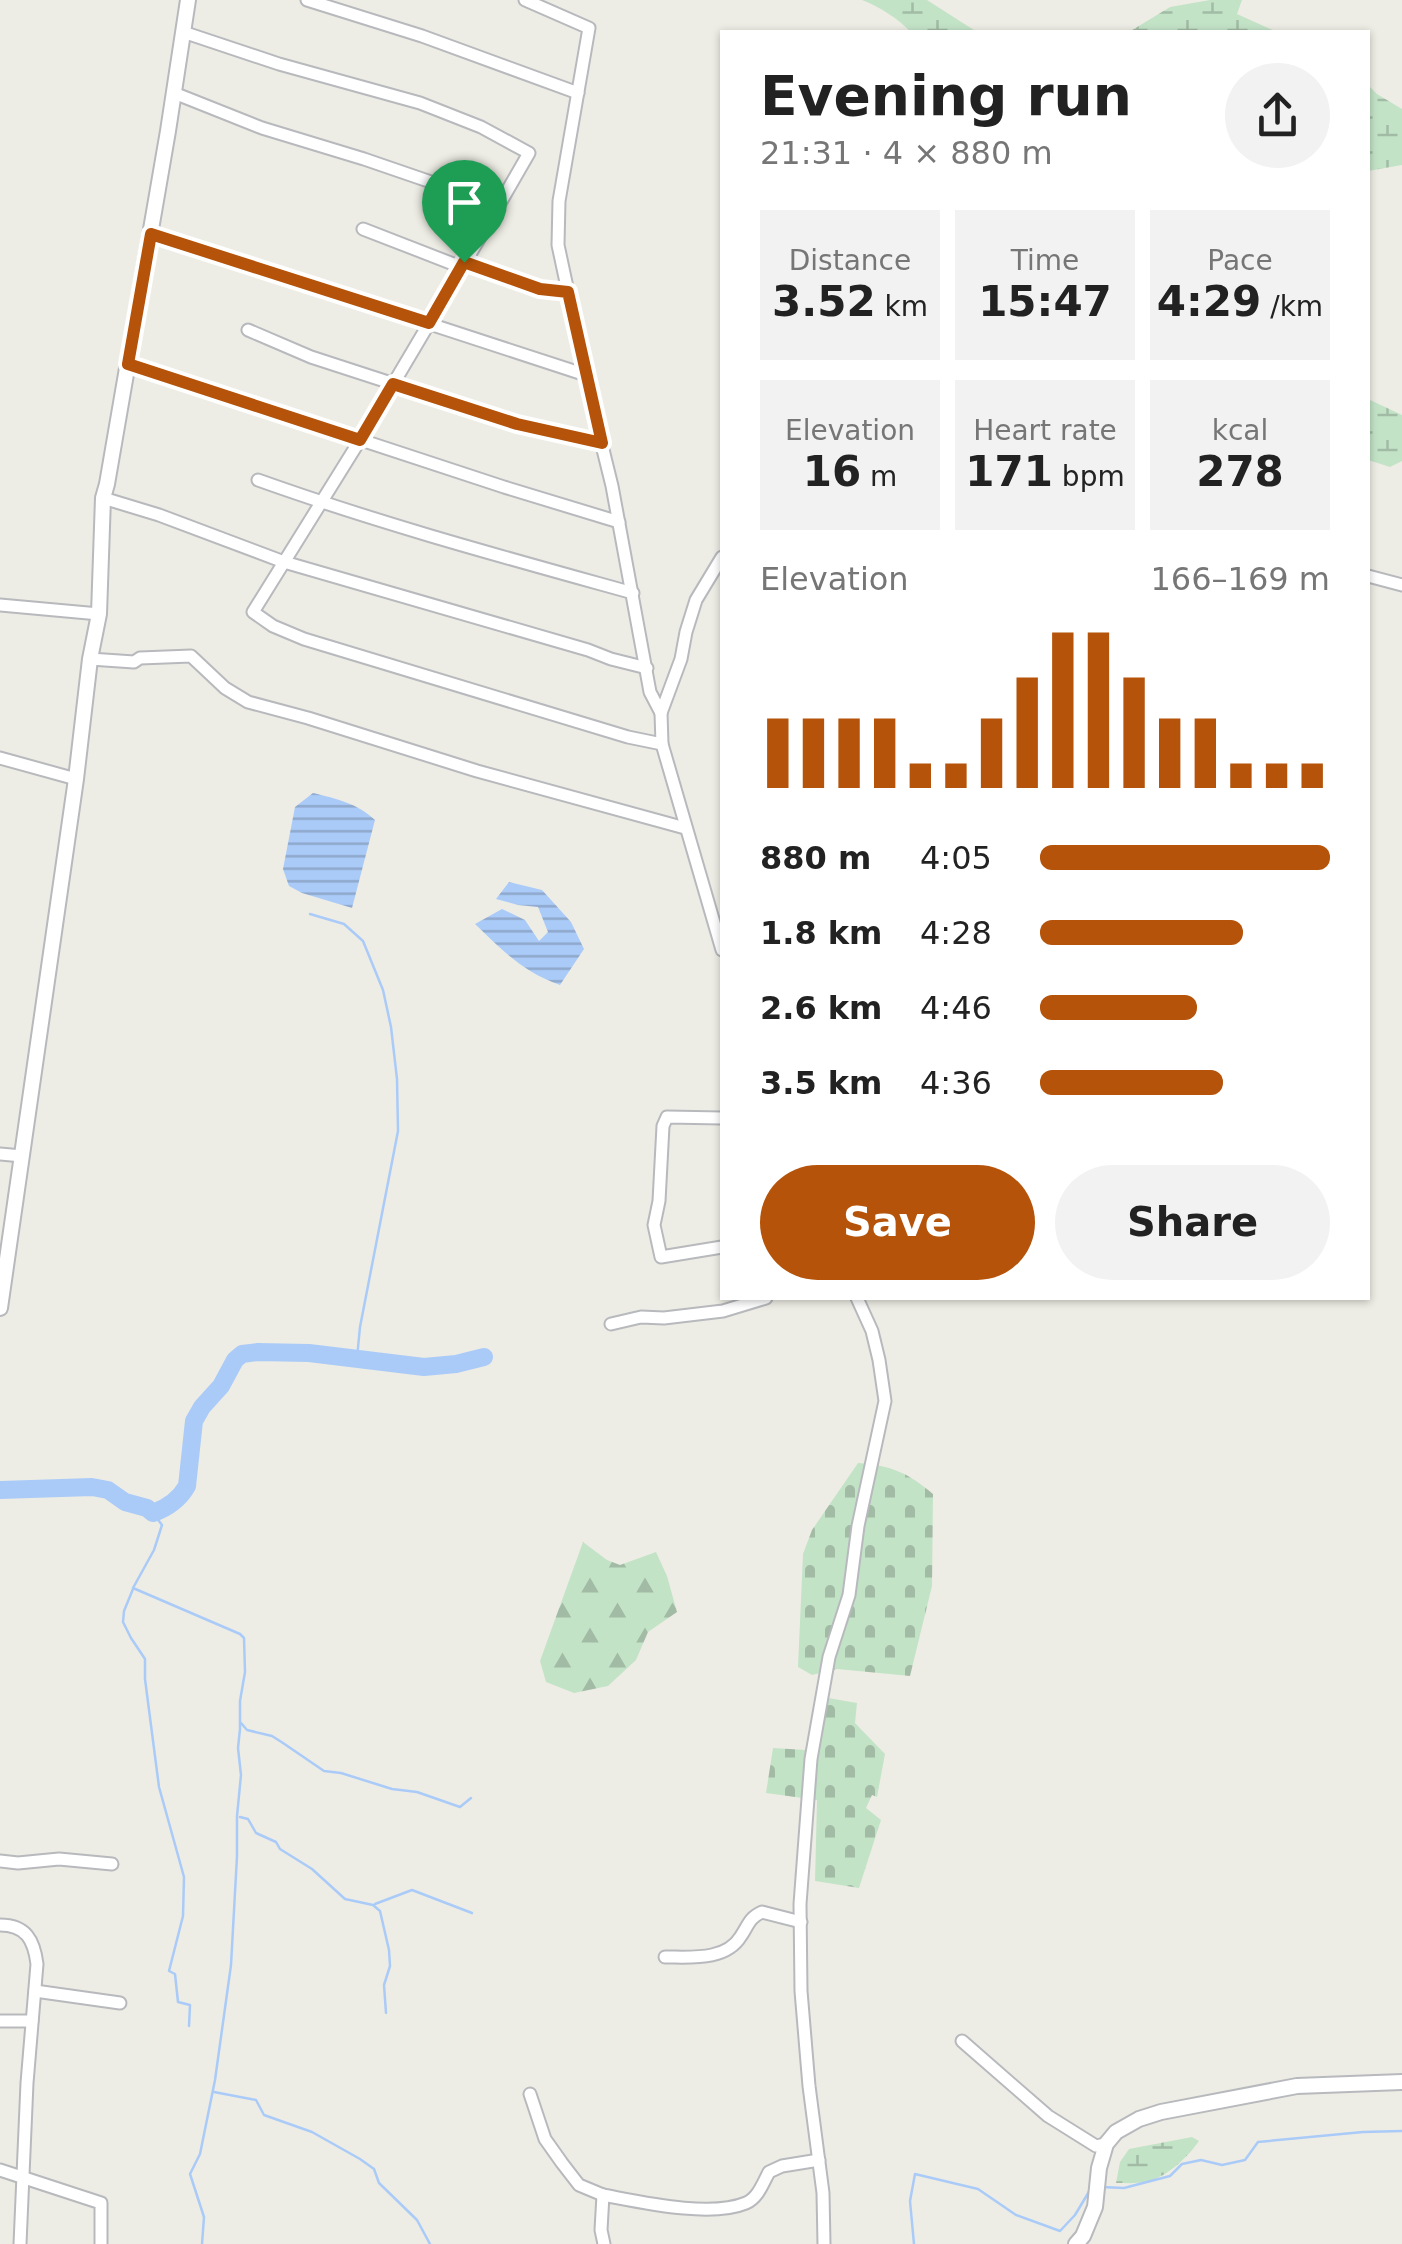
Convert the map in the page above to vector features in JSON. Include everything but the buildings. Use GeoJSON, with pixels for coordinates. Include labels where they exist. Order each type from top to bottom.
{"type":"FeatureCollection","features":[{"type":"Feature","properties":{"kind":"street"},"geometry":{"type":"LineString","coordinates":[[0,1308],[99,614],[102,498],[151,234],[188,0]]}},
{"type":"Feature","properties":{"kind":"street"},"geometry":{"type":"LineString","coordinates":[[308,0],[578,92]]}},
{"type":"Feature","properties":{"kind":"street"},"geometry":{"type":"LineString","coordinates":[[526,0],[589,28],[560,201],[558,245],[619,522],[650,692],[661,712]]}},
{"type":"Feature","properties":{"kind":"street"},"geometry":{"type":"LineString","coordinates":[[184,32],[278,64],[420,103],[481,127],[528,154],[360,440],[253,612],[273,626],[304,639],[662,744]]}},
{"type":"Feature","properties":{"kind":"street"},"geometry":{"type":"LineString","coordinates":[[174,93],[262,128],[431,182],[495,212]]}},
{"type":"Feature","properties":{"kind":"street"},"geometry":{"type":"LineString","coordinates":[[363,229],[540,289],[568,292]]}},
{"type":"Feature","properties":{"kind":"street"},"geometry":{"type":"LineString","coordinates":[[151,234],[586,374]]}},
{"type":"Feature","properties":{"kind":"street"},"geometry":{"type":"LineString","coordinates":[[248,330],[312,357],[517,424],[602,443]]}},
{"type":"Feature","properties":{"kind":"street"},"geometry":{"type":"LineString","coordinates":[[128,364],[619,522]]}},
{"type":"Feature","properties":{"kind":"street"},"geometry":{"type":"LineString","coordinates":[[258,480],[458,545],[633,594]]}},
{"type":"Feature","properties":{"kind":"street"},"geometry":{"type":"LineString","coordinates":[[102,498],[284,562],[647,668]]}},
{"type":"Feature","properties":{"kind":"street"},"geometry":{"type":"LineString","coordinates":[[720,560],[696,600],[681,659],[661,712],[662,744],[720,943]]}},
{"type":"Feature","properties":{"kind":"street"},"geometry":{"type":"LineString","coordinates":[[1370,577],[1402,585]]}},
{"type":"Feature","properties":{"kind":"street"},"geometry":{"type":"LineString","coordinates":[[0,605],[99,614]]}},
{"type":"Feature","properties":{"kind":"street"},"geometry":{"type":"LineString","coordinates":[[90,658],[134,662],[140,658],[192,656],[225,688],[248,702],[685,828]]}},
{"type":"Feature","properties":{"kind":"street"},"geometry":{"type":"LineString","coordinates":[[0,758],[76,778]]}},
{"type":"Feature","properties":{"kind":"street"},"geometry":{"type":"LineString","coordinates":[[720,1118],[666,1117],[654,1225],[661,1257],[720,1247]]}},
{"type":"Feature","properties":{"kind":"street"},"geometry":{"type":"LineString","coordinates":[[0,1154],[22,1156]]}},
{"type":"Feature","properties":{"kind":"street"},"geometry":{"type":"LineString","coordinates":[[610,1324],[723,1311],[759,1300]]}},
{"type":"Feature","properties":{"kind":"street"},"geometry":{"type":"LineString","coordinates":[[824,2244],[823,2193],[800,1991],[800,1904],[812,1759],[829,1657],[849,1595],[858,1526],[885,1401],[872,1331],[858,1300]]}},
{"type":"Feature","properties":{"kind":"street"},"geometry":{"type":"LineString","coordinates":[[0,1862],[59,1860],[112,1864]]}},
{"type":"Feature","properties":{"kind":"street"},"geometry":{"type":"LineString","coordinates":[[665,1957],[715,1956],[740,1940],[750,1918],[762,1912],[801,1922]]}},
{"type":"Feature","properties":{"kind":"street"},"geometry":{"type":"LineString","coordinates":[[0,1925],[10,1925],[30,1937],[37,1964],[20,2244]]}},
{"type":"Feature","properties":{"kind":"street"},"geometry":{"type":"LineString","coordinates":[[34,1991],[120,2003]]}},
{"type":"Feature","properties":{"kind":"street"},"geometry":{"type":"LineString","coordinates":[[0,2021],[32,2021]]}},
{"type":"Feature","properties":{"kind":"street"},"geometry":{"type":"LineString","coordinates":[[962,2042],[1048,2116],[1096,2146],[1106,2144]]}},
{"type":"Feature","properties":{"kind":"street"},"geometry":{"type":"LineString","coordinates":[[1076,2244],[1095,2207],[1106,2144],[1125,2126],[1161,2112],[1297,2086],[1402,2082]]}},
{"type":"Feature","properties":{"kind":"street"},"geometry":{"type":"LineString","coordinates":[[530,2094],[545,2140],[579,2185],[603,2195],[716,2208],[748,2202],[759,2192],[769,2172],[819,2160]]}},
{"type":"Feature","properties":{"kind":"street"},"geometry":{"type":"LineString","coordinates":[[0,2170],[101,2203],[101,2244]]}},
{"type":"Feature","properties":{"kind":"street"},"geometry":{"type":"LineString","coordinates":[[603,2195],[604,2244]]}},
{"type":"Feature","properties":{"kind":"green space"},"geometry":{"type":"Polygon","coordinates":[[[862,0],[927,0],[974,30],[909,30],[862,0]]]}},
{"type":"Feature","properties":{"kind":"green space"},"geometry":{"type":"Polygon","coordinates":[[[1210,0],[1242,0],[1237,14],[1273,30],[1132,30],[1170,7],[1210,0]]]}},
{"type":"Feature","properties":{"kind":"green space"},"geometry":{"type":"Polygon","coordinates":[[[1370,87],[1402,109],[1402,165],[1370,171],[1370,87]]]}},
{"type":"Feature","properties":{"kind":"green space"},"geometry":{"type":"Polygon","coordinates":[[[1370,400],[1402,415],[1402,461],[1390,467],[1370,461],[1370,400]]]}},
{"type":"Feature","properties":{"kind":"green space"},"geometry":{"type":"Polygon","coordinates":[[[858,1463],[898,1471],[933,1494],[932,1586],[910,1676],[837,1669],[812,1675],[798,1667],[803,1554],[812,1530],[858,1463]]]}},
{"type":"Feature","properties":{"kind":"green space"},"geometry":{"type":"Polygon","coordinates":[[[583,1542],[620,1565],[656,1552],[677,1612],[648,1632],[636,1660],[608,1686],[574,1693],[546,1682],[540,1661],[583,1542]]]}},
{"type":"Feature","properties":{"kind":"green space"},"geometry":{"type":"Polygon","coordinates":[[[817,1696],[857,1703],[855,1723],[885,1754],[877,1797],[872,1795],[866,1808],[881,1820],[859,1888],[815,1881],[817,1800],[766,1793],[773,1748],[806,1750],[817,1696]]]}},
{"type":"Feature","properties":{"kind":"green space"},"geometry":{"type":"Polygon","coordinates":[[[1192,2137],[1199,2141],[1163,2175],[1145,2182],[1116,2183],[1120,2162],[1129,2149],[1192,2137]]]}},
{"type":"Feature","properties":{"kind":"water"},"geometry":{"type":"Polygon","coordinates":[[[313,793],[354,806],[375,820],[352,908],[289,886],[283,869],[295,807],[313,793]]]}},
{"type":"Feature","properties":{"kind":"water"},"geometry":{"type":"Polygon","coordinates":[[[509,882],[542,890],[571,922],[584,949],[560,985],[524,967],[475,924],[502,909],[525,920],[539,941],[548,932],[538,907],[496,899],[509,882]]]}},
{"type":"Feature","properties":{"kind":"waterway"},"geometry":{"type":"LineString","coordinates":[[310,914],[344,924],[363,941],[383,990],[397,1079],[398,1131],[357,1358]]}},
{"type":"Feature","properties":{"kind":"waterway"},"geometry":{"type":"LineString","coordinates":[[0,1490],[92,1487],[108,1490],[153,1513],[163,1509],[187,1486],[194,1421],[242,1354],[309,1353],[424,1367],[484,1357]]}},
{"type":"Feature","properties":{"kind":"waterway"},"geometry":{"type":"LineString","coordinates":[[153,1513],[162,1525],[154,1550],[133,1588],[244,1638],[231,1965],[215,2080],[200,2154],[190,2174],[204,2217],[202,2244]]}},
{"type":"Feature","properties":{"kind":"waterway"},"geometry":{"type":"LineString","coordinates":[[133,1589],[123,1622],[145,1659],[159,1787],[184,1877],[183,1916],[169,1971],[175,1974],[178,2002],[190,2005],[189,2026]]}},
{"type":"Feature","properties":{"kind":"waterway"},"geometry":{"type":"LineString","coordinates":[[241,1723],[247,1730],[272,1736],[324,1771],[417,1792],[460,1807],[471,1798]]}},
{"type":"Feature","properties":{"kind":"waterway"},"geometry":{"type":"LineString","coordinates":[[240,1817],[248,1819],[256,1833],[276,1842],[345,1899],[373,1905],[380,1911],[390,1966],[384,1985],[386,2013]]}},
{"type":"Feature","properties":{"kind":"waterway"},"geometry":{"type":"LineString","coordinates":[[375,1904],[412,1890],[472,1913]]}},
{"type":"Feature","properties":{"kind":"waterway"},"geometry":{"type":"LineString","coordinates":[[214,2092],[256,2100],[264,2115],[312,2132],[360,2159],[374,2169],[379,2183],[417,2220],[430,2244]]}},
{"type":"Feature","properties":{"kind":"waterway"},"geometry":{"type":"LineString","coordinates":[[1101,2187],[1124,2188],[1170,2176],[1182,2164],[1201,2160],[1222,2165],[1245,2160],[1258,2142],[1402,2131]]}},
{"type":"Feature","properties":{"kind":"waterway"},"geometry":{"type":"LineString","coordinates":[[914,2244],[910,2201],[915,2174],[978,2189],[1016,2215],[1060,2231],[1090,2190]]}},
{"type":"Feature","properties":{"kind":"route"},"geometry":{"type":"LineString","coordinates":[[151,234],[429,323],[464,262],[540,289],[568,292],[602,443],[517,424],[393,384],[360,440],[128,364],[151,234]]}}]}
